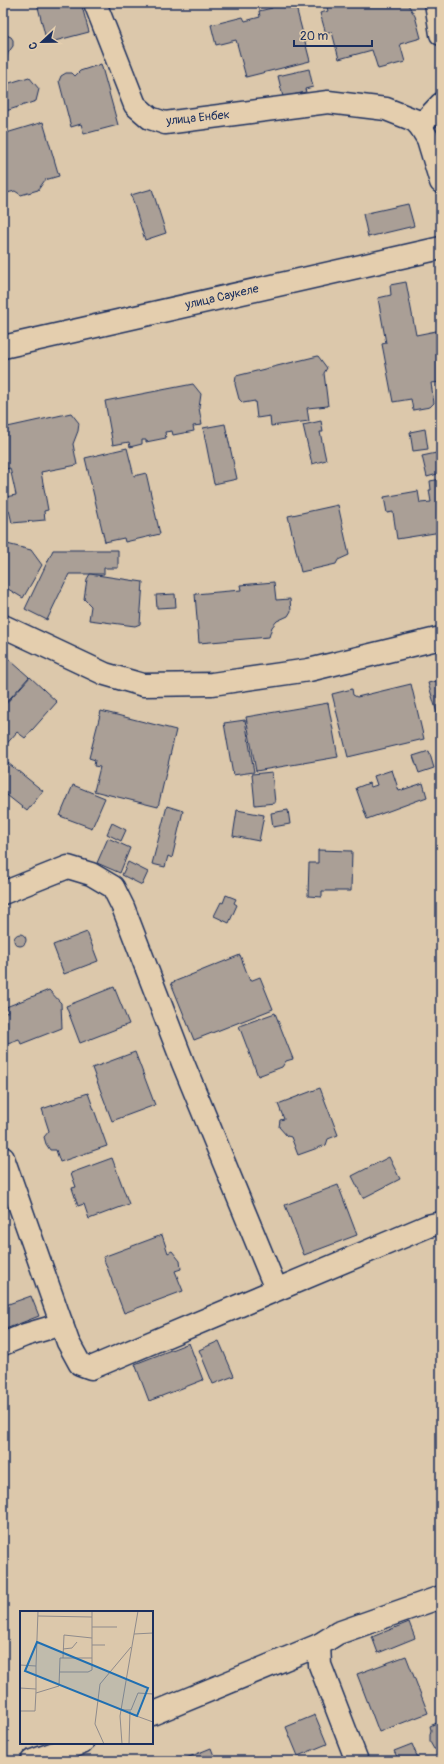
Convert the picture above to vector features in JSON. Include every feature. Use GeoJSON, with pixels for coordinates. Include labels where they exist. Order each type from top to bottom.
{"type":"FeatureCollection","features":[{"type":"Feature","properties":{"kind":"street","name":"улица Енбек"},"geometry":{"type":"LineString","coordinates":[[95,3],[135,105],[150,118],[165,123],[328,102],[386,109],[414,120],[420,126]]}},
{"type":"Feature","properties":{"kind":"street"},"geometry":{"type":"LineString","coordinates":[[436,3],[441,34]]}},
{"type":"Feature","properties":{"kind":"street"},"geometry":{"type":"LineString","coordinates":[[441,104],[420,126],[428,139],[441,182]]}},
{"type":"Feature","properties":{"kind":"street","name":"улица Саукеле"},"geometry":{"type":"LineString","coordinates":[[3,347],[441,248]]}},
{"type":"Feature","properties":{"kind":"street"},"geometry":{"type":"LineString","coordinates":[[3,626],[105,674],[143,685],[212,684],[310,670],[441,638]]}},
{"type":"Feature","properties":{"kind":"street"},"geometry":{"type":"LineString","coordinates":[[3,893],[68,867],[91,874],[113,887],[123,907],[186,1070],[276,1289]]}},
{"type":"Feature","properties":{"kind":"street"},"geometry":{"type":"LineString","coordinates":[[3,1158],[68,1342],[80,1364],[91,1368],[428,1226],[441,1223]]}},
{"type":"Feature","properties":{"kind":"street"},"geometry":{"type":"LineString","coordinates":[[3,1344],[25,1335],[62,1324]]}},
{"type":"Feature","properties":{"kind":"street"},"geometry":{"type":"LineString","coordinates":[[153,1714],[320,1645],[338,1633],[441,1597]]}},
{"type":"Feature","properties":{"kind":"street"},"geometry":{"type":"LineString","coordinates":[[320,1645],[320,1665],[357,1761]]}},
{"type":"Feature","properties":{"kind":"street"},"geometry":{"type":"LineString","coordinates":[[32,1761],[79,1744]]}},
{"type":"Feature","properties":{"kind":"building"},"geometry":{"type":"Polygon","coordinates":[[[37,3],[81,3],[89,32],[47,43],[37,3]]]}},
{"type":"Feature","properties":{"kind":"building"},"geometry":{"type":"Polygon","coordinates":[[[271,3],[295,3],[310,61],[246,77],[236,40],[216,45],[211,25],[243,17],[245,21],[260,17],[259,11],[272,8],[271,3]]]}},
{"type":"Feature","properties":{"kind":"building"},"geometry":{"type":"Polygon","coordinates":[[[326,3],[407,3],[415,16],[421,38],[400,44],[405,62],[378,69],[372,50],[339,59],[332,32],[326,34],[320,13],[328,11],[326,3]]]}},
{"type":"Feature","properties":{"kind":"building"},"geometry":{"type":"Polygon","coordinates":[[[3,30],[4,34],[11,37],[13,40],[13,46],[8,53],[6,65],[3,66],[3,30]]]}},
{"type":"Feature","properties":{"kind":"building"},"geometry":{"type":"Polygon","coordinates":[[[101,64],[118,125],[84,134],[81,124],[71,127],[59,81],[61,76],[66,73],[72,73],[75,76],[80,71],[101,64]]]}},
{"type":"Feature","properties":{"kind":"building"},"geometry":{"type":"Polygon","coordinates":[[[309,69],[313,87],[305,89],[306,92],[283,97],[278,76],[309,69]]]}},
{"type":"Feature","properties":{"kind":"building"},"geometry":{"type":"Polygon","coordinates":[[[29,77],[39,89],[36,101],[3,112],[3,85],[29,77]]]}},
{"type":"Feature","properties":{"kind":"building"},"geometry":{"type":"Polygon","coordinates":[[[43,122],[59,176],[45,180],[38,190],[21,195],[15,191],[3,194],[3,134],[43,122]]]}},
{"type":"Feature","properties":{"kind":"building"},"geometry":{"type":"Polygon","coordinates":[[[152,189],[166,233],[145,240],[131,195],[152,189]]]}},
{"type":"Feature","properties":{"kind":"building"},"geometry":{"type":"Polygon","coordinates":[[[408,204],[414,226],[368,237],[363,214],[408,204]]]}},
{"type":"Feature","properties":{"kind":"building"},"geometry":{"type":"Polygon","coordinates":[[[406,282],[416,335],[441,330],[441,382],[431,383],[434,403],[430,407],[413,410],[411,399],[393,402],[382,344],[386,343],[378,298],[391,295],[390,285],[406,282]]]}},
{"type":"Feature","properties":{"kind":"building"},"geometry":{"type":"Polygon","coordinates":[[[318,356],[327,368],[324,373],[328,406],[307,408],[309,421],[271,426],[270,416],[257,418],[255,401],[243,403],[239,399],[235,384],[236,376],[318,356]]]}},
{"type":"Feature","properties":{"kind":"building"},"geometry":{"type":"Polygon","coordinates":[[[193,384],[201,394],[199,408],[202,425],[193,426],[194,431],[173,435],[172,431],[165,432],[166,438],[146,442],[146,440],[142,440],[142,444],[130,447],[129,442],[113,445],[105,401],[193,384]]]}},
{"type":"Feature","properties":{"kind":"building"},"geometry":{"type":"Polygon","coordinates":[[[71,413],[79,423],[78,431],[73,444],[77,465],[41,472],[48,510],[44,511],[45,520],[12,523],[9,510],[5,509],[3,505],[3,499],[5,497],[16,495],[10,468],[3,470],[3,428],[71,413]]]}},
{"type":"Feature","properties":{"kind":"building"},"geometry":{"type":"Polygon","coordinates":[[[321,421],[323,432],[320,432],[326,460],[312,464],[303,425],[321,421]]]}},
{"type":"Feature","properties":{"kind":"building"},"geometry":{"type":"Polygon","coordinates":[[[225,424],[237,479],[214,484],[203,428],[225,424]]]}},
{"type":"Feature","properties":{"kind":"building"},"geometry":{"type":"Polygon","coordinates":[[[425,429],[428,449],[413,451],[410,432],[425,429]]]}},
{"type":"Feature","properties":{"kind":"building"},"geometry":{"type":"Polygon","coordinates":[[[127,448],[134,476],[146,473],[160,534],[125,542],[124,538],[105,542],[85,458],[127,448]]]}},
{"type":"Feature","properties":{"kind":"building"},"geometry":{"type":"Polygon","coordinates":[[[441,452],[441,473],[427,477],[422,456],[441,452]]]}},
{"type":"Feature","properties":{"kind":"building"},"geometry":{"type":"Polygon","coordinates":[[[441,479],[441,532],[397,539],[393,512],[387,513],[384,497],[418,491],[420,503],[431,502],[429,490],[431,490],[430,481],[441,479]]]}},
{"type":"Feature","properties":{"kind":"building"},"geometry":{"type":"Polygon","coordinates":[[[338,505],[349,555],[338,560],[336,564],[301,572],[288,516],[338,505]]]}},
{"type":"Feature","properties":{"kind":"building"},"geometry":{"type":"Polygon","coordinates":[[[3,543],[31,550],[42,565],[23,598],[3,586],[3,543]]]}},
{"type":"Feature","properties":{"kind":"building"},"geometry":{"type":"Polygon","coordinates":[[[53,550],[118,550],[118,568],[104,568],[104,574],[69,574],[47,620],[25,609],[53,550]]]}},
{"type":"Feature","properties":{"kind":"building"},"geometry":{"type":"Polygon","coordinates":[[[90,574],[143,582],[140,624],[135,626],[89,620],[91,606],[84,599],[87,579],[90,574]]]}},
{"type":"Feature","properties":{"kind":"building"},"geometry":{"type":"Polygon","coordinates":[[[274,582],[276,600],[290,599],[291,611],[288,616],[277,621],[272,627],[269,637],[199,643],[195,594],[241,590],[240,585],[274,582]]]}},
{"type":"Feature","properties":{"kind":"building"},"geometry":{"type":"Polygon","coordinates":[[[175,594],[176,607],[157,608],[156,595],[175,594]]]}},
{"type":"Feature","properties":{"kind":"building"},"geometry":{"type":"Polygon","coordinates":[[[3,654],[29,677],[3,706],[3,654]]]}},
{"type":"Feature","properties":{"kind":"building"},"geometry":{"type":"Polygon","coordinates":[[[30,677],[57,702],[25,738],[17,732],[3,748],[3,707],[30,677]]]}},
{"type":"Feature","properties":{"kind":"building"},"geometry":{"type":"Polygon","coordinates":[[[441,680],[441,726],[428,683],[441,680]]]}},
{"type":"Feature","properties":{"kind":"building"},"geometry":{"type":"Polygon","coordinates":[[[411,684],[424,739],[348,757],[332,694],[352,689],[353,695],[357,697],[411,684]]]}},
{"type":"Feature","properties":{"kind":"building"},"geometry":{"type":"Polygon","coordinates":[[[328,703],[338,757],[256,771],[246,717],[328,703]]]}},
{"type":"Feature","properties":{"kind":"building"},"geometry":{"type":"Polygon","coordinates":[[[101,711],[176,730],[158,807],[94,791],[100,767],[94,766],[95,760],[89,758],[101,711]]]}},
{"type":"Feature","properties":{"kind":"building"},"geometry":{"type":"Polygon","coordinates":[[[245,720],[254,772],[233,775],[224,723],[245,720]]]}},
{"type":"Feature","properties":{"kind":"building"},"geometry":{"type":"Polygon","coordinates":[[[429,751],[434,768],[419,773],[413,756],[429,751]]]}},
{"type":"Feature","properties":{"kind":"building"},"geometry":{"type":"Polygon","coordinates":[[[3,759],[43,791],[27,811],[3,792],[3,759]]]}},
{"type":"Feature","properties":{"kind":"building"},"geometry":{"type":"Polygon","coordinates":[[[392,770],[399,791],[423,783],[427,797],[367,819],[356,788],[369,783],[371,787],[377,785],[374,776],[392,770]]]}},
{"type":"Feature","properties":{"kind":"building"},"geometry":{"type":"Polygon","coordinates":[[[272,772],[275,803],[255,805],[252,774],[272,772]]]}},
{"type":"Feature","properties":{"kind":"building"},"geometry":{"type":"Polygon","coordinates":[[[73,785],[105,798],[92,828],[60,816],[73,785]]]}},
{"type":"Feature","properties":{"kind":"building"},"geometry":{"type":"Polygon","coordinates":[[[167,806],[183,811],[172,858],[168,856],[165,867],[152,864],[167,806]]]}},
{"type":"Feature","properties":{"kind":"building"},"geometry":{"type":"Polygon","coordinates":[[[237,810],[264,815],[259,841],[233,836],[237,810]]]}},
{"type":"Feature","properties":{"kind":"building"},"geometry":{"type":"Polygon","coordinates":[[[288,810],[290,824],[273,827],[271,813],[288,810]]]}},
{"type":"Feature","properties":{"kind":"building"},"geometry":{"type":"Polygon","coordinates":[[[112,823],[126,830],[121,841],[107,834],[112,823]]]}},
{"type":"Feature","properties":{"kind":"building"},"geometry":{"type":"Polygon","coordinates":[[[108,838],[130,848],[120,873],[97,863],[108,838]]]}},
{"type":"Feature","properties":{"kind":"building"},"geometry":{"type":"Polygon","coordinates":[[[318,850],[352,851],[351,891],[322,891],[322,897],[308,896],[309,863],[318,863],[318,850]]]}},
{"type":"Feature","properties":{"kind":"building"},"geometry":{"type":"Polygon","coordinates":[[[128,862],[148,872],[142,885],[122,875],[128,862]]]}},
{"type":"Feature","properties":{"kind":"building"},"geometry":{"type":"Polygon","coordinates":[[[226,895],[236,899],[234,903],[237,905],[229,923],[214,916],[221,902],[223,903],[226,895]]]}},
{"type":"Feature","properties":{"kind":"building"},"geometry":{"type":"Polygon","coordinates":[[[87,932],[98,961],[64,974],[53,945],[87,932]]]}},
{"type":"Feature","properties":{"kind":"building"},"geometry":{"type":"Polygon","coordinates":[[[18,934],[22,934],[26,940],[22,946],[18,946],[14,942],[14,938],[18,934]]]}},
{"type":"Feature","properties":{"kind":"building"},"geometry":{"type":"Polygon","coordinates":[[[240,955],[250,981],[260,977],[273,1009],[194,1040],[171,983],[240,955]]]}},
{"type":"Feature","properties":{"kind":"building"},"geometry":{"type":"Polygon","coordinates":[[[114,987],[129,1024],[80,1043],[66,1006],[114,987]]]}},
{"type":"Feature","properties":{"kind":"building"},"geometry":{"type":"Polygon","coordinates":[[[49,990],[61,1003],[62,1028],[21,1044],[19,1039],[5,1044],[3,1040],[3,1014],[8,1012],[6,1007],[49,990]]]}},
{"type":"Feature","properties":{"kind":"building"},"geometry":{"type":"Polygon","coordinates":[[[275,1013],[293,1059],[286,1061],[282,1067],[258,1076],[239,1026],[275,1013]]]}},
{"type":"Feature","properties":{"kind":"building"},"geometry":{"type":"Polygon","coordinates":[[[135,1052],[155,1105],[112,1121],[92,1068],[135,1052]]]}},
{"type":"Feature","properties":{"kind":"building"},"geometry":{"type":"Polygon","coordinates":[[[320,1088],[338,1135],[328,1139],[326,1145],[298,1155],[291,1137],[287,1136],[279,1127],[280,1120],[284,1119],[278,1104],[320,1088]]]}},
{"type":"Feature","properties":{"kind":"building"},"geometry":{"type":"Polygon","coordinates":[[[88,1093],[107,1146],[60,1162],[56,1150],[50,1150],[46,1144],[44,1137],[49,1131],[42,1109],[88,1093]]]}},
{"type":"Feature","properties":{"kind":"building"},"geometry":{"type":"Polygon","coordinates":[[[389,1157],[400,1179],[363,1198],[352,1176],[389,1157]]]}},
{"type":"Feature","properties":{"kind":"building"},"geometry":{"type":"Polygon","coordinates":[[[112,1158],[129,1204],[89,1219],[84,1204],[78,1206],[72,1188],[76,1187],[71,1173],[112,1158]]]}},
{"type":"Feature","properties":{"kind":"building"},"geometry":{"type":"Polygon","coordinates":[[[338,1185],[357,1235],[304,1255],[285,1205],[338,1185]]]}},
{"type":"Feature","properties":{"kind":"building"},"geometry":{"type":"Polygon","coordinates":[[[162,1235],[168,1253],[172,1251],[180,1261],[181,1269],[175,1271],[183,1291],[124,1313],[103,1257],[162,1235]]]}},
{"type":"Feature","properties":{"kind":"building"},"geometry":{"type":"Polygon","coordinates":[[[31,1296],[39,1316],[3,1330],[3,1306],[31,1296]]]}},
{"type":"Feature","properties":{"kind":"building"},"geometry":{"type":"Polygon","coordinates":[[[219,1341],[234,1376],[213,1384],[199,1350],[219,1341]]]}},
{"type":"Feature","properties":{"kind":"building"},"geometry":{"type":"Polygon","coordinates":[[[189,1343],[203,1380],[149,1401],[135,1364],[189,1343]]]}},
{"type":"Feature","properties":{"kind":"building"},"geometry":{"type":"Polygon","coordinates":[[[409,1622],[415,1638],[378,1653],[372,1637],[409,1622]]]}},
{"type":"Feature","properties":{"kind":"building"},"geometry":{"type":"Polygon","coordinates":[[[406,1656],[428,1713],[379,1732],[357,1674],[406,1656]]]}},
{"type":"Feature","properties":{"kind":"building"},"geometry":{"type":"Polygon","coordinates":[[[315,1715],[327,1744],[298,1756],[286,1727],[315,1715]]]}},
{"type":"Feature","properties":{"kind":"building"},"geometry":{"type":"Polygon","coordinates":[[[441,1721],[441,1753],[440,1749],[434,1749],[430,1742],[430,1726],[441,1721]]]}},
{"type":"Feature","properties":{"kind":"building"},"geometry":{"type":"Polygon","coordinates":[[[412,1744],[419,1761],[399,1761],[394,1751],[412,1744]]]}},
{"type":"Feature","properties":{"kind":"building"},"geometry":{"type":"Polygon","coordinates":[[[211,1748],[216,1761],[179,1761],[211,1748]]]}}]}
